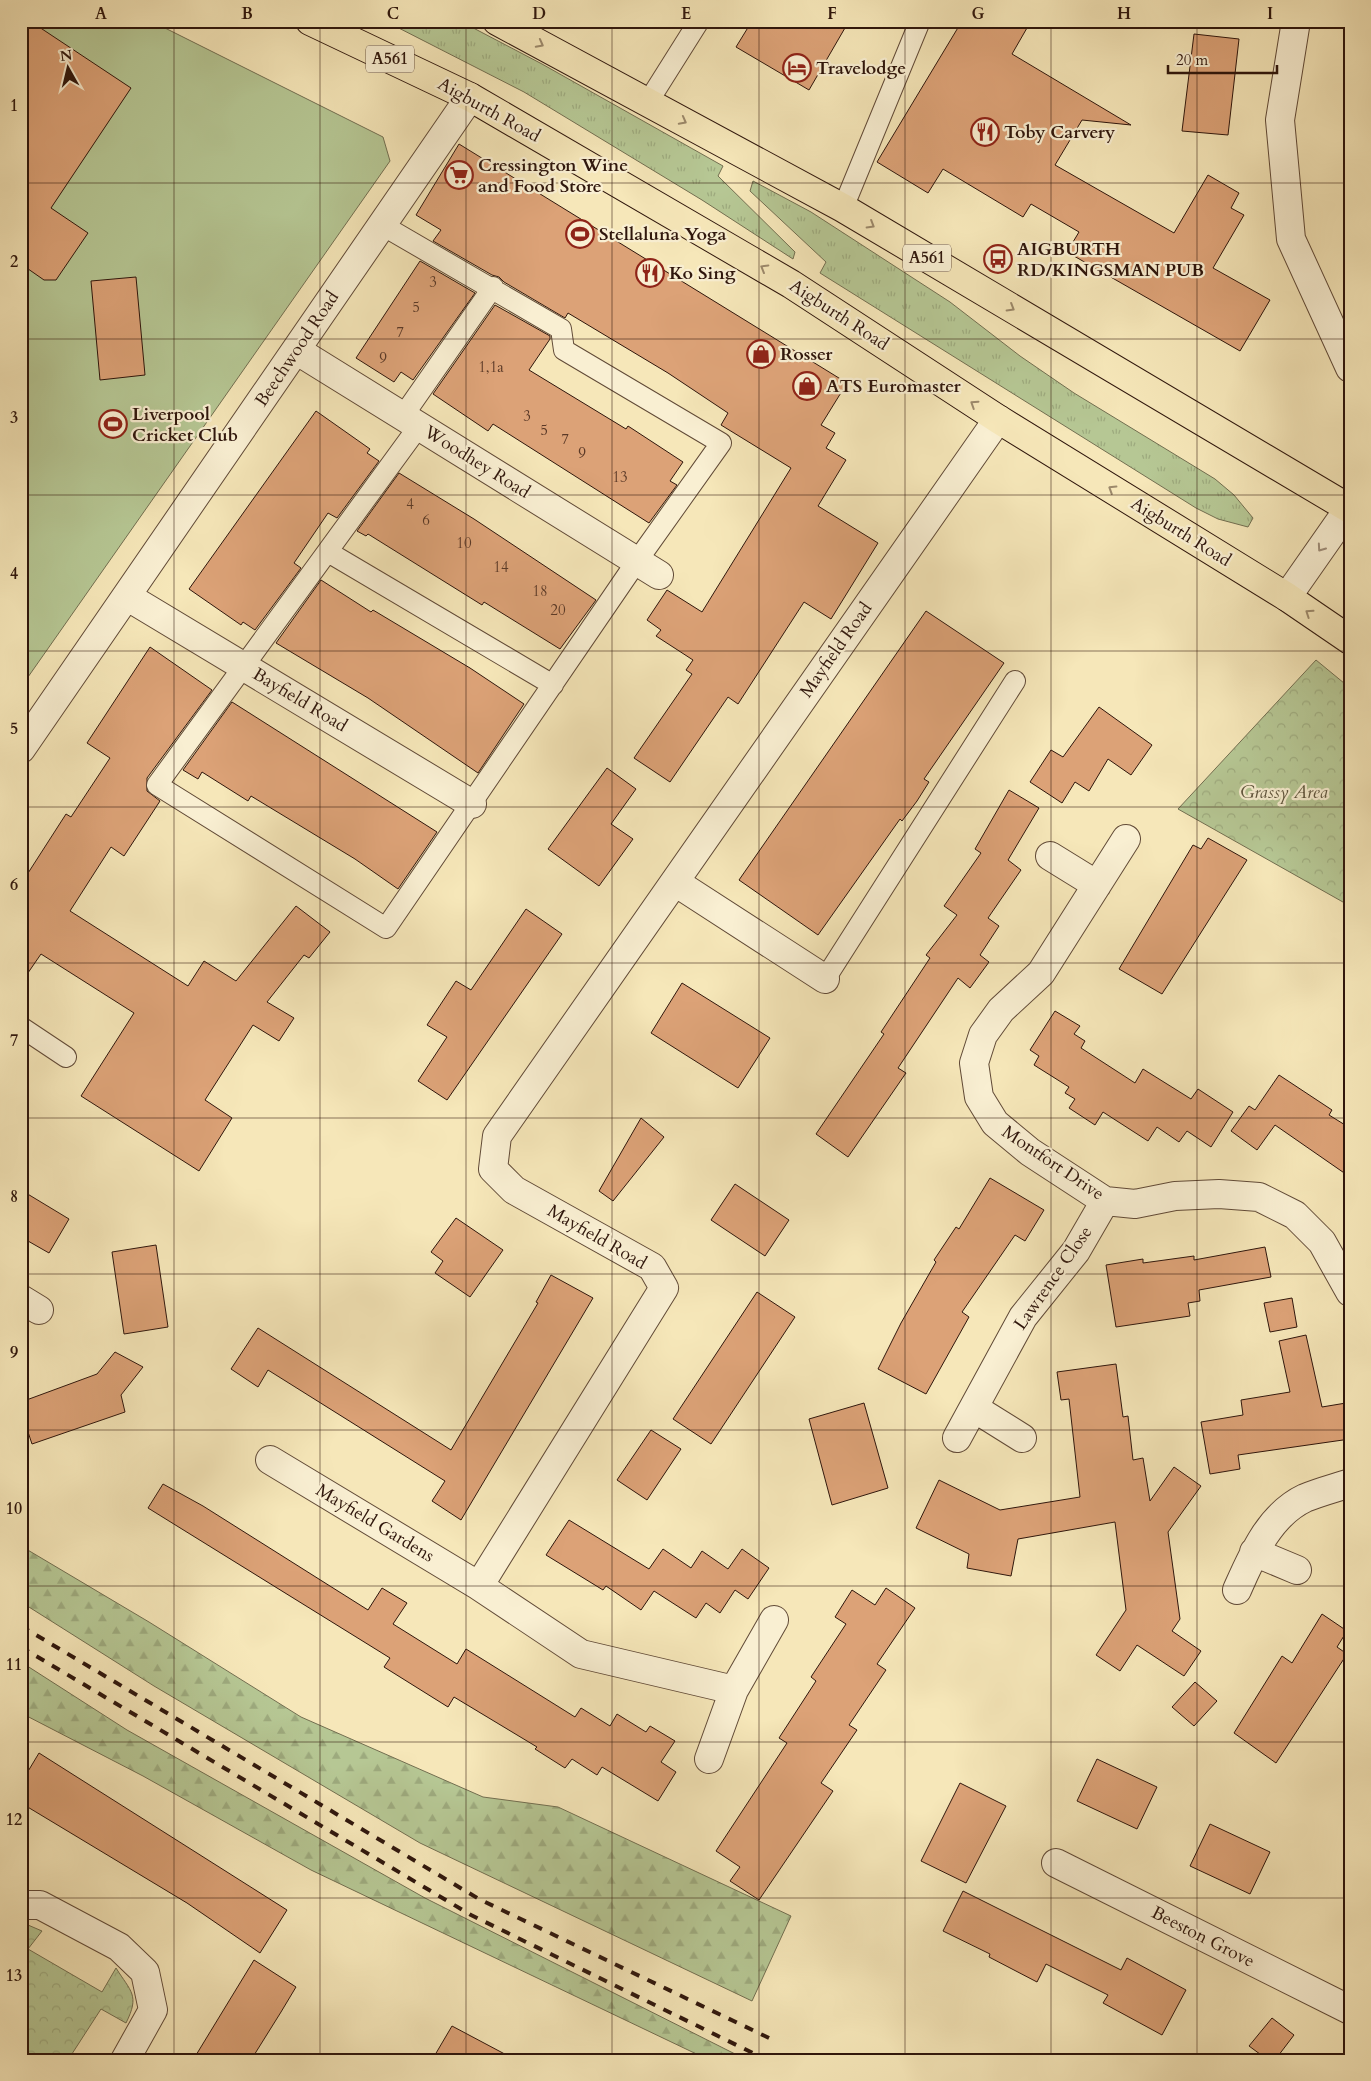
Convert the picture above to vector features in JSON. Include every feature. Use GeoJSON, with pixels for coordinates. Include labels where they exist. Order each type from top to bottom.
{"type":"FeatureCollection","features":[{"type":"Feature","properties":{"kind":"highway","name":"Aigburth Road"},"geometry":{"type":"LineString","coordinates":[[310,21],[470,97],[792,284],[998,419],[1287,597],[1350,640]]}},
{"type":"Feature","properties":{"kind":"highway","name":"A561"},"geometry":{"type":"LineString","coordinates":[[497,21],[843,208],[1349,508]]}},
{"type":"Feature","properties":{"kind":"street"},"geometry":{"type":"LineString","coordinates":[[1296,21],[1280,120],[1291,238],[1350,368]]}},
{"type":"Feature","properties":{"kind":"street","name":"Beechwood Road"},"geometry":{"type":"LineString","coordinates":[[21,749],[128,597],[470,97]]}},
{"type":"Feature","properties":{"kind":"street","name":"Woodhey Road"},"geometry":{"type":"LineString","coordinates":[[296,350],[648,568]]}},
{"type":"Feature","properties":{"kind":"street","name":"Mayfield Road"},"geometry":{"type":"LineString","coordinates":[[479,1586],[664,1288],[652,1267],[514,1190],[493,1169],[497,1136],[998,419]]}},
{"type":"Feature","properties":{"kind":"street"},"geometry":{"type":"LineString","coordinates":[[1287,597],[1349,508]]}},
{"type":"Feature","properties":{"kind":"street","name":"Bayfield Road"},"geometry":{"type":"LineString","coordinates":[[128,597],[472,804]]}},
{"type":"Feature","properties":{"kind":"street","name":"Montfort Drive"},"geometry":{"type":"LineString","coordinates":[[1126,839],[1041,973],[1001,1010],[982,1035],[974,1062],[979,1097],[995,1124],[1030,1152],[1105,1201],[1136,1204],[1175,1196],[1219,1194],[1259,1197],[1295,1215],[1322,1242],[1350,1292]]}},
{"type":"Feature","properties":{"kind":"street"},"geometry":{"type":"LineString","coordinates":[[1050,856],[1097,885]]}},
{"type":"Feature","properties":{"kind":"street"},"geometry":{"type":"LineString","coordinates":[[675,882],[825,979]]}},
{"type":"Feature","properties":{"kind":"street","name":"Lawrence Close"},"geometry":{"type":"LineString","coordinates":[[957,1438],[1023,1316],[1076,1251],[1105,1201]]}},
{"type":"Feature","properties":{"kind":"street"},"geometry":{"type":"LineString","coordinates":[[974,1408],[1022,1438]]}},
{"type":"Feature","properties":{"kind":"street","name":"Mayfield Gardens"},"geometry":{"type":"LineString","coordinates":[[270,1460],[479,1586]]}},
{"type":"Feature","properties":{"kind":"street"},"geometry":{"type":"LineString","coordinates":[[1237,1590],[1254,1552],[1276,1520],[1304,1499],[1350,1483]]}},
{"type":"Feature","properties":{"kind":"street"},"geometry":{"type":"LineString","coordinates":[[1254,1552],[1297,1570]]}},
{"type":"Feature","properties":{"kind":"street"},"geometry":{"type":"LineString","coordinates":[[479,1586],[581,1654],[734,1690]]}},
{"type":"Feature","properties":{"kind":"street"},"geometry":{"type":"LineString","coordinates":[[709,1759],[734,1690],[774,1620]]}},
{"type":"Feature","properties":{"kind":"street","name":"Beeston Grove"},"geometry":{"type":"LineString","coordinates":[[1056,1863],[1350,2010]]}},
{"type":"Feature","properties":{"kind":"street"},"geometry":{"type":"LineString","coordinates":[[21,1905],[40,1904],[119,1947],[145,1972],[153,2010],[125,2060]]}},
{"type":"Feature","properties":{"kind":"lane"},"geometry":{"type":"LineString","coordinates":[[648,102],[699,21]]}},
{"type":"Feature","properties":{"kind":"lane"},"geometry":{"type":"LineString","coordinates":[[843,208],[920,21]]}},
{"type":"Feature","properties":{"kind":"lane"},"geometry":{"type":"LineString","coordinates":[[382,224],[493,287],[561,329],[564,350],[721,443],[648,568],[553,685],[386,928],[157,784],[328,552],[493,287]]}},
{"type":"Feature","properties":{"kind":"lane"},"geometry":{"type":"LineString","coordinates":[[328,552],[553,685]]}},
{"type":"Feature","properties":{"kind":"lane"},"geometry":{"type":"LineString","coordinates":[[825,979],[1015,681]]}},
{"type":"Feature","properties":{"kind":"lane"},"geometry":{"type":"LineString","coordinates":[[21,1027],[66,1057]]}},
{"type":"Feature","properties":{"kind":"green space","name":"Liverpool Cricket Club"},"geometry":{"type":"Polygon","coordinates":[[[21,21],[151,21],[383,137],[390,161],[21,687],[21,21]]]}},
{"type":"Feature","properties":{"kind":"green space"},"geometry":{"type":"Polygon","coordinates":[[[385,21],[460,21],[542,64],[723,166],[718,176],[795,252],[793,259],[702,200],[524,92],[385,21]]]}},
{"type":"Feature","properties":{"kind":"green space"},"geometry":{"type":"Polygon","coordinates":[[[753,181],[811,212],[950,302],[1020,356],[1074,393],[1215,479],[1234,495],[1253,518],[1248,527],[1218,519],[1196,508],[820,273],[826,262],[750,191],[753,181]]]}},
{"type":"Feature","properties":{"kind":"green space","name":"Grassy Area"},"geometry":{"type":"Polygon","coordinates":[[[1316,660],[1350,688],[1350,906],[1178,809],[1316,660]]]}},
{"type":"Feature","properties":{"kind":"green space"},"geometry":{"type":"Polygon","coordinates":[[[21,1546],[149,1622],[301,1717],[483,1797],[558,1807],[791,1916],[752,2001],[420,1843],[154,1686],[21,1602],[21,1546]]]}},
{"type":"Feature","properties":{"kind":"green space"},"geometry":{"type":"Polygon","coordinates":[[[21,1662],[127,1730],[425,1898],[747,2060],[709,2060],[311,1870],[143,1776],[21,1713],[21,1662]]]}},
{"type":"Feature","properties":{"kind":"green space"},"geometry":{"type":"Polygon","coordinates":[[[21,1922],[42,1931],[28,1949],[102,1992],[116,1968],[132,1994],[132,2006],[126,2023],[101,2009],[68,2060],[21,2060],[21,1922]]]}},
{"type":"Feature","properties":{"kind":"building"},"geometry":{"type":"Polygon","coordinates":[[[21,21],[30,21],[131,88],[51,208],[88,233],[56,280],[44,280],[21,264],[21,21]]]}},
{"type":"Feature","properties":{"kind":"building","name":"Travelodge"},"geometry":{"type":"Polygon","coordinates":[[[752,21],[849,21],[809,90],[736,47],[752,21]]]}},
{"type":"Feature","properties":{"kind":"building"},"geometry":{"type":"Polygon","coordinates":[[[962,21],[1031,21],[1012,54],[1131,125],[1082,120],[1055,165],[1174,233],[1208,175],[1239,193],[1231,208],[1244,215],[1213,268],[1270,300],[1240,351],[1067,252],[1079,232],[1031,204],[1023,217],[943,169],[928,193],[877,162],[962,21]]]}},
{"type":"Feature","properties":{"kind":"building"},"geometry":{"type":"Polygon","coordinates":[[[1194,34],[1239,39],[1228,135],[1182,131],[1194,34]]]}},
{"type":"Feature","properties":{"kind":"building"},"geometry":{"type":"Polygon","coordinates":[[[459,144],[847,383],[821,425],[835,433],[826,448],[846,460],[818,506],[878,543],[831,619],[804,602],[738,704],[728,697],[670,782],[634,758],[692,674],[686,670],[693,660],[656,636],[661,630],[647,620],[667,590],[702,612],[791,468],[721,425],[728,413],[668,373],[568,313],[565,318],[504,282],[499,277],[492,275],[433,241],[441,230],[416,215],[459,144]]]}},
{"type":"Feature","properties":{"kind":"building"},"geometry":{"type":"Polygon","coordinates":[[[420,261],[475,293],[413,380],[401,372],[394,382],[356,358],[420,261]]]}},
{"type":"Feature","properties":{"kind":"building"},"geometry":{"type":"Polygon","coordinates":[[[136,277],[145,375],[100,380],[91,281],[136,277]]]}},
{"type":"Feature","properties":{"kind":"building"},"geometry":{"type":"Polygon","coordinates":[[[495,305],[550,336],[550,339],[529,370],[626,429],[628,426],[683,462],[670,481],[677,485],[649,523],[493,424],[488,431],[433,394],[495,305]]]}},
{"type":"Feature","properties":{"kind":"building"},"geometry":{"type":"Polygon","coordinates":[[[316,411],[370,449],[367,453],[379,461],[337,518],[328,513],[294,563],[301,568],[255,630],[243,622],[241,625],[189,589],[316,411]]]}},
{"type":"Feature","properties":{"kind":"building"},"geometry":{"type":"Polygon","coordinates":[[[399,473],[474,519],[596,600],[560,649],[484,602],[482,605],[368,534],[366,536],[357,531],[399,473]]]}},
{"type":"Feature","properties":{"kind":"building"},"geometry":{"type":"Polygon","coordinates":[[[321,580],[371,612],[373,610],[470,668],[524,704],[478,773],[368,698],[276,643],[321,580]]]}},
{"type":"Feature","properties":{"kind":"building"},"geometry":{"type":"Polygon","coordinates":[[[926,611],[1004,663],[924,779],[929,782],[917,801],[902,821],[900,819],[818,935],[739,880],[926,611]]]}},
{"type":"Feature","properties":{"kind":"building"},"geometry":{"type":"Polygon","coordinates":[[[150,647],[212,690],[147,778],[147,791],[160,801],[124,856],[111,847],[70,911],[188,986],[204,961],[236,981],[296,906],[330,932],[309,958],[304,955],[267,1002],[294,1018],[279,1041],[253,1025],[205,1100],[232,1118],[199,1171],[81,1096],[134,1013],[41,954],[21,983],[21,884],[66,814],[71,817],[110,758],[87,743],[150,647]]]}},
{"type":"Feature","properties":{"kind":"building"},"geometry":{"type":"Polygon","coordinates":[[[232,702],[437,832],[398,889],[355,859],[251,796],[248,801],[202,772],[198,779],[183,770],[232,702]]]}},
{"type":"Feature","properties":{"kind":"building"},"geometry":{"type":"Polygon","coordinates":[[[1099,707],[1152,745],[1131,775],[1108,759],[1089,791],[1075,782],[1062,803],[1030,782],[1051,750],[1063,757],[1099,707]]]}},
{"type":"Feature","properties":{"kind":"building"},"geometry":{"type":"Polygon","coordinates":[[[607,768],[636,789],[611,824],[633,839],[599,886],[548,849],[607,768]]]}},
{"type":"Feature","properties":{"kind":"building"},"geometry":{"type":"Polygon","coordinates":[[[1009,790],[1039,808],[1008,860],[1021,870],[988,918],[999,926],[980,955],[989,962],[970,988],[958,978],[898,1068],[906,1073],[848,1157],[816,1134],[884,1034],[881,1032],[930,958],[926,955],[957,915],[944,906],[981,853],[975,849],[1009,790]]]}},
{"type":"Feature","properties":{"kind":"building"},"geometry":{"type":"Polygon","coordinates":[[[1208,838],[1247,860],[1162,994],[1119,969],[1193,845],[1201,849],[1208,838]]]}},
{"type":"Feature","properties":{"kind":"building"},"geometry":{"type":"Polygon","coordinates":[[[526,909],[562,934],[447,1100],[418,1081],[447,1037],[427,1025],[456,981],[471,990],[526,909]]]}},
{"type":"Feature","properties":{"kind":"building"},"geometry":{"type":"Polygon","coordinates":[[[682,983],[770,1038],[738,1088],[651,1033],[682,983]]]}},
{"type":"Feature","properties":{"kind":"building"},"geometry":{"type":"Polygon","coordinates":[[[1055,1011],[1080,1026],[1074,1034],[1085,1041],[1081,1048],[1135,1083],[1143,1069],[1191,1099],[1198,1089],[1233,1112],[1211,1147],[1187,1131],[1179,1142],[1157,1127],[1148,1141],[1103,1112],[1095,1125],[1069,1108],[1075,1099],[1065,1093],[1069,1087],[1034,1065],[1039,1056],[1030,1050],[1055,1011]]]}},
{"type":"Feature","properties":{"kind":"building"},"geometry":{"type":"Polygon","coordinates":[[[1279,1075],[1332,1110],[1329,1115],[1350,1128],[1350,1177],[1275,1125],[1257,1150],[1231,1131],[1249,1106],[1255,1110],[1279,1075]]]}},
{"type":"Feature","properties":{"kind":"building"},"geometry":{"type":"Polygon","coordinates":[[[641,1118],[664,1137],[613,1201],[599,1191],[641,1118]]]}},
{"type":"Feature","properties":{"kind":"building"},"geometry":{"type":"Polygon","coordinates":[[[990,1178],[1044,1210],[1025,1241],[1015,1235],[962,1312],[969,1317],[926,1394],[878,1369],[901,1323],[936,1262],[934,1260],[956,1227],[959,1229],[990,1178]]]}},
{"type":"Feature","properties":{"kind":"building"},"geometry":{"type":"Polygon","coordinates":[[[735,1184],[789,1220],[765,1256],[711,1220],[735,1184]]]}},
{"type":"Feature","properties":{"kind":"building"},"geometry":{"type":"Polygon","coordinates":[[[21,1190],[69,1219],[49,1253],[21,1237],[21,1190]]]}},
{"type":"Feature","properties":{"kind":"building"},"geometry":{"type":"Polygon","coordinates":[[[456,1218],[503,1250],[470,1297],[435,1273],[443,1261],[431,1252],[456,1218]]]}},
{"type":"Feature","properties":{"kind":"building"},"geometry":{"type":"Polygon","coordinates":[[[156,1245],[168,1327],[124,1334],[112,1252],[156,1245]]]}},
{"type":"Feature","properties":{"kind":"building"},"geometry":{"type":"Polygon","coordinates":[[[1265,1247],[1271,1277],[1199,1290],[1200,1301],[1188,1303],[1190,1316],[1116,1327],[1106,1265],[1143,1259],[1143,1263],[1194,1256],[1194,1260],[1265,1247]]]}},
{"type":"Feature","properties":{"kind":"building"},"geometry":{"type":"Polygon","coordinates":[[[551,1275],[593,1298],[461,1520],[432,1501],[445,1481],[268,1370],[258,1387],[231,1369],[258,1328],[451,1450],[538,1303],[536,1302],[551,1275]]]}},
{"type":"Feature","properties":{"kind":"building"},"geometry":{"type":"Polygon","coordinates":[[[757,1292],[795,1317],[711,1444],[673,1419],[757,1292]]]}},
{"type":"Feature","properties":{"kind":"building"},"geometry":{"type":"Polygon","coordinates":[[[1292,1298],[1297,1327],[1270,1332],[1264,1303],[1292,1298]]]}},
{"type":"Feature","properties":{"kind":"building"},"geometry":{"type":"Polygon","coordinates":[[[1306,1335],[1322,1407],[1346,1403],[1350,1439],[1238,1455],[1240,1469],[1210,1474],[1201,1422],[1243,1415],[1241,1400],[1290,1392],[1279,1341],[1306,1335]]]}},
{"type":"Feature","properties":{"kind":"building"},"geometry":{"type":"Polygon","coordinates":[[[115,1352],[143,1367],[121,1395],[125,1412],[32,1444],[21,1411],[21,1402],[97,1374],[115,1352]]]}},
{"type":"Feature","properties":{"kind":"building"},"geometry":{"type":"Polygon","coordinates":[[[1116,1364],[1123,1417],[1128,1416],[1133,1460],[1143,1458],[1150,1501],[1174,1467],[1201,1486],[1168,1532],[1180,1619],[1172,1631],[1201,1651],[1184,1676],[1137,1645],[1120,1671],[1096,1655],[1126,1610],[1115,1522],[1018,1539],[1011,1576],[967,1568],[969,1554],[916,1528],[939,1480],[1000,1510],[1080,1497],[1069,1399],[1061,1400],[1057,1372],[1116,1364]]]}},
{"type":"Feature","properties":{"kind":"building"},"geometry":{"type":"Polygon","coordinates":[[[864,1403],[888,1488],[832,1505],[809,1419],[864,1403]]]}},
{"type":"Feature","properties":{"kind":"building"},"geometry":{"type":"Polygon","coordinates":[[[651,1430],[681,1449],[647,1500],[617,1480],[651,1430]]]}},
{"type":"Feature","properties":{"kind":"building"},"geometry":{"type":"Polygon","coordinates":[[[163,1484],[203,1506],[368,1610],[382,1588],[407,1603],[393,1624],[457,1664],[466,1649],[575,1717],[581,1708],[610,1726],[617,1714],[646,1732],[650,1726],[675,1741],[661,1762],[676,1772],[658,1801],[602,1767],[597,1775],[572,1759],[565,1768],[535,1749],[537,1747],[454,1697],[448,1707],[384,1667],[390,1658],[148,1508],[163,1484]]]}},
{"type":"Feature","properties":{"kind":"building"},"geometry":{"type":"Polygon","coordinates":[[[569,1520],[649,1569],[663,1549],[691,1568],[702,1551],[728,1569],[742,1549],[769,1568],[748,1599],[735,1590],[720,1613],[706,1603],[696,1618],[654,1591],[641,1610],[606,1586],[603,1590],[546,1555],[569,1520]]]}},
{"type":"Feature","properties":{"kind":"building"},"geometry":{"type":"Polygon","coordinates":[[[886,1588],[915,1608],[877,1664],[886,1670],[849,1725],[857,1730],[821,1783],[833,1791],[759,1900],[730,1881],[740,1867],[716,1851],[787,1743],[779,1738],[816,1681],[811,1677],[846,1624],[835,1617],[852,1590],[875,1605],[886,1588]]]}},
{"type":"Feature","properties":{"kind":"building"},"geometry":{"type":"Polygon","coordinates":[[[1322,1614],[1347,1631],[1337,1647],[1347,1654],[1276,1763],[1234,1733],[1282,1656],[1292,1663],[1322,1614]]]}},
{"type":"Feature","properties":{"kind":"building"},"geometry":{"type":"Polygon","coordinates":[[[1195,1682],[1217,1701],[1194,1726],[1172,1707],[1195,1682]]]}},
{"type":"Feature","properties":{"kind":"building"},"geometry":{"type":"Polygon","coordinates":[[[39,1753],[287,1910],[260,1953],[187,1903],[21,1803],[21,1783],[39,1753]]]}},
{"type":"Feature","properties":{"kind":"building"},"geometry":{"type":"Polygon","coordinates":[[[1097,1759],[1157,1787],[1137,1829],[1077,1801],[1097,1759]]]}},
{"type":"Feature","properties":{"kind":"building"},"geometry":{"type":"Polygon","coordinates":[[[960,1783],[1006,1806],[966,1883],[921,1861],[960,1783]]]}},
{"type":"Feature","properties":{"kind":"building"},"geometry":{"type":"Polygon","coordinates":[[[1210,1824],[1270,1852],[1250,1894],[1190,1866],[1210,1824]]]}},
{"type":"Feature","properties":{"kind":"building"},"geometry":{"type":"Polygon","coordinates":[[[963,1891],[1121,1970],[1127,1958],[1186,1990],[1162,2035],[1103,2003],[1108,1995],[1046,1964],[1037,1982],[989,1957],[990,1954],[943,1931],[963,1891]]]}},
{"type":"Feature","properties":{"kind":"building"},"geometry":{"type":"Polygon","coordinates":[[[254,1960],[296,1987],[281,2012],[251,2060],[193,2060],[254,1960]]]}},
{"type":"Feature","properties":{"kind":"building"},"geometry":{"type":"Polygon","coordinates":[[[1272,2018],[1294,2035],[1275,2060],[1268,2060],[1249,2046],[1272,2018]]]}},
{"type":"Feature","properties":{"kind":"building"},"geometry":{"type":"Polygon","coordinates":[[[452,2026],[516,2060],[432,2060],[452,2026]]]}},
{"type":"Feature","properties":{"kind":"railway"},"geometry":{"type":"LineString","coordinates":[[21,1626],[479,1899],[769,2038]]}},
{"type":"Feature","properties":{"kind":"railway"},"geometry":{"type":"LineString","coordinates":[[21,1647],[471,1915],[763,2058]]}},
{"type":"Feature","properties":{"kind":"place","name":"Travelodge"},"geometry":{"type":"Point","coordinates":[797,68]}},
{"type":"Feature","properties":{"kind":"place","name":"Toby Carvery"},"geometry":{"type":"Point","coordinates":[985,132]}},
{"type":"Feature","properties":{"kind":"place","name":"Cressington Wine and Food Store"},"geometry":{"type":"Point","coordinates":[459,175]}},
{"type":"Feature","properties":{"kind":"place","name":"Stellaluna Yoga"},"geometry":{"type":"Point","coordinates":[580,234]}},
{"type":"Feature","properties":{"kind":"place","name":"AIGBURTH RD/KINGSMAN PUB"},"geometry":{"type":"Point","coordinates":[998,259]}},
{"type":"Feature","properties":{"kind":"place","name":"Ko Sing"},"geometry":{"type":"Point","coordinates":[650,273]}},
{"type":"Feature","properties":{"kind":"place","name":"Rosser"},"geometry":{"type":"Point","coordinates":[761,354]}},
{"type":"Feature","properties":{"kind":"place","name":"ATS Euromaster"},"geometry":{"type":"Point","coordinates":[807,386]}},
{"type":"Feature","properties":{"kind":"place","name":"Liverpool Cricket Club"},"geometry":{"type":"Point","coordinates":[113,424]}}]}
